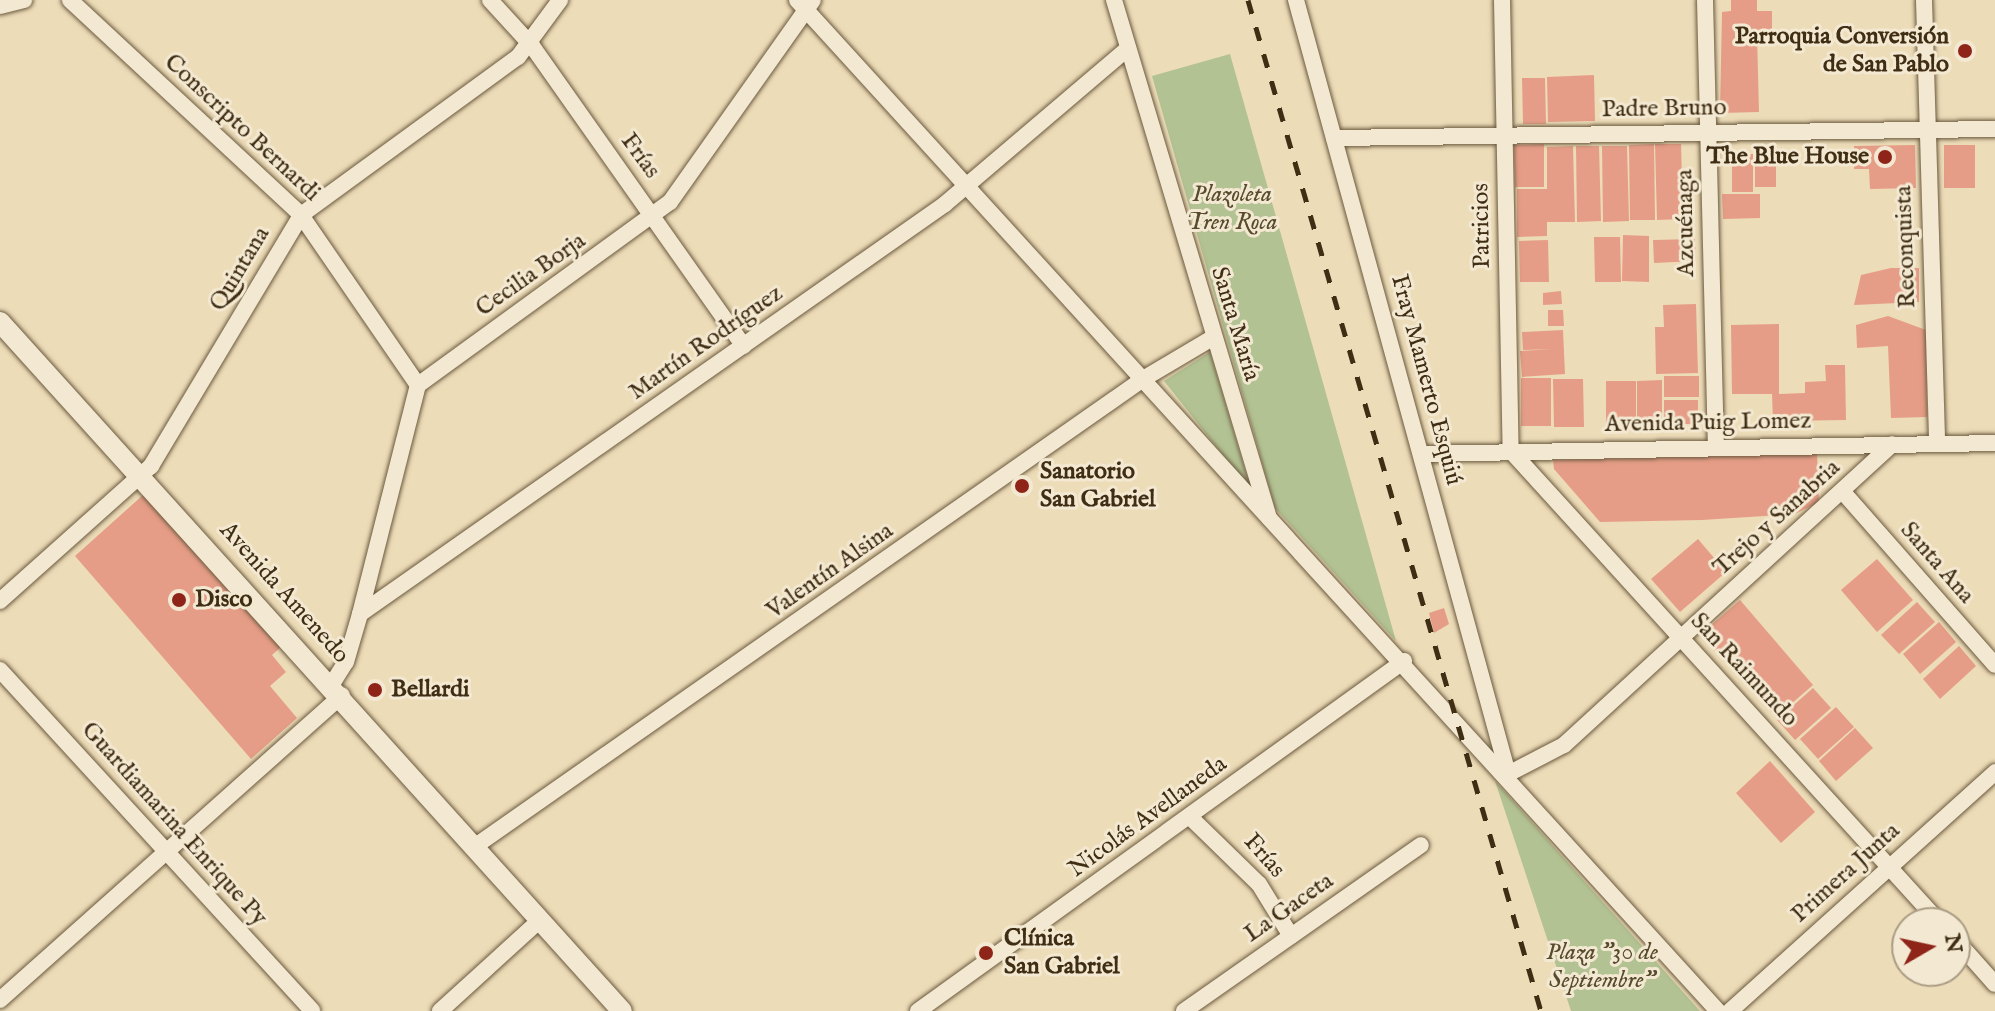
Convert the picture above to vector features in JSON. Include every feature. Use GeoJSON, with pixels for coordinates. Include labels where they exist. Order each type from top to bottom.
{"type":"FeatureCollection","features":[{"type":"Feature","properties":{"kind":"street"},"geometry":{"type":"LineString","coordinates":[[0,6],[24,0]]}},
{"type":"Feature","properties":{"kind":"street","name":"Conscripto Bernardi"},"geometry":{"type":"LineString","coordinates":[[70,0],[301,215],[418,385]]}},
{"type":"Feature","properties":{"kind":"street","name":"Frías"},"geometry":{"type":"LineString","coordinates":[[490,0],[532,46],[744,346]]}},
{"type":"Feature","properties":{"kind":"street","name":"Quintana"},"geometry":{"type":"LineString","coordinates":[[0,601],[141,477],[301,215],[532,46],[560,0]]}},
{"type":"Feature","properties":{"kind":"street","name":"Santa María"},"geometry":{"type":"LineString","coordinates":[[1114,0],[1271,524]]}},
{"type":"Feature","properties":{"kind":"street","name":"Fray Mamerto Esquiú"},"geometry":{"type":"LineString","coordinates":[[1296,0],[1508,774]]}},
{"type":"Feature","properties":{"kind":"street","name":"Patricios"},"geometry":{"type":"LineString","coordinates":[[1502,0],[1511,451]]}},
{"type":"Feature","properties":{"kind":"street","name":"Azcuénaga"},"geometry":{"type":"LineString","coordinates":[[1705,0],[1716,445]]}},
{"type":"Feature","properties":{"kind":"street","name":"Reconquista"},"geometry":{"type":"LineString","coordinates":[[1924,0],[1937,443]]}},
{"type":"Feature","properties":{"kind":"street"},"geometry":{"type":"LineString","coordinates":[[805,3],[966,188],[1143,379],[1271,524],[1508,774],[1718,1011]]}},
{"type":"Feature","properties":{"kind":"street","name":"Cecilia Borja"},"geometry":{"type":"LineString","coordinates":[[418,385],[654,217],[805,3]]}},
{"type":"Feature","properties":{"kind":"street","name":"Martín Rodríguez"},"geometry":{"type":"LineString","coordinates":[[360,614],[966,188],[1128,48]]}},
{"type":"Feature","properties":{"kind":"street","name":"Padre Bruno"},"geometry":{"type":"LineString","coordinates":[[1334,138],[1995,129]]}},
{"type":"Feature","properties":{"kind":"street","name":"Avenida Amenedo"},"geometry":{"type":"LineString","coordinates":[[0,322],[337,690],[622,1011]]}},
{"type":"Feature","properties":{"kind":"street","name":"Valentín Alsina"},"geometry":{"type":"LineString","coordinates":[[474,847],[1143,379],[1214,337]]}},
{"type":"Feature","properties":{"kind":"street"},"geometry":{"type":"LineString","coordinates":[[8,1011],[0,1001],[337,690],[360,614],[418,385]]}},
{"type":"Feature","properties":{"kind":"street","name":"Avenida Puig Lomez"},"geometry":{"type":"LineString","coordinates":[[1422,454],[1716,445],[1995,443]]}},
{"type":"Feature","properties":{"kind":"street","name":"Trejo y Sanabria"},"geometry":{"type":"LineString","coordinates":[[1508,774],[1564,745],[1892,444]]}},
{"type":"Feature","properties":{"kind":"street","name":"San Raimundo"},"geometry":{"type":"LineString","coordinates":[[1511,451],[1926,907]]}},
{"type":"Feature","properties":{"kind":"street","name":"Santa Ana"},"geometry":{"type":"LineString","coordinates":[[1843,492],[1995,665]]}},
{"type":"Feature","properties":{"kind":"street","name":"Nicolás Avellaneda"},"geometry":{"type":"LineString","coordinates":[[918,1011],[1404,661]]}},
{"type":"Feature","properties":{"kind":"street","name":"Guardiamarina Enrique Py"},"geometry":{"type":"LineString","coordinates":[[0,670],[312,1011]]}},
{"type":"Feature","properties":{"kind":"street","name":"Primera Junta"},"geometry":{"type":"LineString","coordinates":[[1730,1011],[1995,772]]}},
{"type":"Feature","properties":{"kind":"street","name":"Frías"},"geometry":{"type":"LineString","coordinates":[[1190,817],[1259,884],[1291,936]]}},
{"type":"Feature","properties":{"kind":"street","name":"La Gaceta"},"geometry":{"type":"LineString","coordinates":[[1184,1011],[1421,845]]}},
{"type":"Feature","properties":{"kind":"street"},"geometry":{"type":"LineString","coordinates":[[440,1011],[540,920]]}},
{"type":"Feature","properties":{"kind":"street"},"geometry":{"type":"LineString","coordinates":[[1971,957],[1995,984]]}},
{"type":"Feature","properties":{"kind":"green space","name":"Plazoleta Tren Roca"},"geometry":{"type":"Polygon","coordinates":[[[1230,54],[1396,641],[1275,508],[1152,76],[1230,54]]]}},
{"type":"Feature","properties":{"kind":"green space"},"geometry":{"type":"Polygon","coordinates":[[[1210,352],[1251,490],[1164,381],[1210,352]]]}},
{"type":"Feature","properties":{"kind":"green space","name":"Plaza \"30 de Septiembre\""},"geometry":{"type":"Polygon","coordinates":[[[1495,781],[1700,1011],[1571,1011],[1495,781]]]}},
{"type":"Feature","properties":{"kind":"building"},"geometry":{"type":"Polygon","coordinates":[[[1731,0],[1757,0],[1757,11],[1772,11],[1772,34],[1757,34],[1759,112],[1720,113],[1722,12],[1731,11],[1731,0]]]}},
{"type":"Feature","properties":{"kind":"building"},"geometry":{"type":"Polygon","coordinates":[[[1594,75],[1595,121],[1548,122],[1547,77],[1594,75]]]}},
{"type":"Feature","properties":{"kind":"building"},"geometry":{"type":"Polygon","coordinates":[[[1522,78],[1545,78],[1546,124],[1523,124],[1522,78]]]}},
{"type":"Feature","properties":{"kind":"building"},"geometry":{"type":"Polygon","coordinates":[[[1544,144],[1544,187],[1515,187],[1514,145],[1544,144]]]}},
{"type":"Feature","properties":{"kind":"building"},"geometry":{"type":"Polygon","coordinates":[[[1654,144],[1655,220],[1630,220],[1629,145],[1654,144]]]}},
{"type":"Feature","properties":{"kind":"building"},"geometry":{"type":"Polygon","coordinates":[[[1655,144],[1681,144],[1683,219],[1657,220],[1655,144]]]}},
{"type":"Feature","properties":{"kind":"building","name":"The Blue House"},"geometry":{"type":"Polygon","coordinates":[[[1915,145],[1916,188],[1870,189],[1869,169],[1854,169],[1854,146],[1915,145]]]}},
{"type":"Feature","properties":{"kind":"building"},"geometry":{"type":"Polygon","coordinates":[[[1944,145],[1975,145],[1975,188],[1944,188],[1944,145]]]}},
{"type":"Feature","properties":{"kind":"building"},"geometry":{"type":"Polygon","coordinates":[[[1573,146],[1575,222],[1547,222],[1547,236],[1517,237],[1517,189],[1547,189],[1547,147],[1573,146]]]}},
{"type":"Feature","properties":{"kind":"building"},"geometry":{"type":"Polygon","coordinates":[[[1576,146],[1599,146],[1601,221],[1577,222],[1576,146]]]}},
{"type":"Feature","properties":{"kind":"building"},"geometry":{"type":"Polygon","coordinates":[[[1602,146],[1627,146],[1629,221],[1603,222],[1602,146]]]}},
{"type":"Feature","properties":{"kind":"building"},"geometry":{"type":"Polygon","coordinates":[[[1755,149],[1776,149],[1776,187],[1755,187],[1755,149]]]}},
{"type":"Feature","properties":{"kind":"building"},"geometry":{"type":"Polygon","coordinates":[[[1732,154],[1753,154],[1753,192],[1732,192],[1732,154]]]}},
{"type":"Feature","properties":{"kind":"building"},"geometry":{"type":"Polygon","coordinates":[[[1722,194],[1760,194],[1760,218],[1723,219],[1722,194]]]}},
{"type":"Feature","properties":{"kind":"building"},"geometry":{"type":"Polygon","coordinates":[[[1623,235],[1649,236],[1649,282],[1622,281],[1623,235]]]}},
{"type":"Feature","properties":{"kind":"building"},"geometry":{"type":"Polygon","coordinates":[[[1594,237],[1620,237],[1621,282],[1595,282],[1594,237]]]}},
{"type":"Feature","properties":{"kind":"building"},"geometry":{"type":"Polygon","coordinates":[[[1695,239],[1696,261],[1654,263],[1653,240],[1695,239]]]}},
{"type":"Feature","properties":{"kind":"building"},"geometry":{"type":"Polygon","coordinates":[[[1548,240],[1549,282],[1520,282],[1519,241],[1548,240]]]}},
{"type":"Feature","properties":{"kind":"building"},"geometry":{"type":"Polygon","coordinates":[[[1891,268],[1919,268],[1919,302],[1854,305],[1861,275],[1891,268]]]}},
{"type":"Feature","properties":{"kind":"building"},"geometry":{"type":"Polygon","coordinates":[[[1561,291],[1562,304],[1543,305],[1543,293],[1561,291]]]}},
{"type":"Feature","properties":{"kind":"building"},"geometry":{"type":"Polygon","coordinates":[[[1696,304],[1698,373],[1656,374],[1655,327],[1664,327],[1663,305],[1696,304]]]}},
{"type":"Feature","properties":{"kind":"building"},"geometry":{"type":"Polygon","coordinates":[[[1548,310],[1563,310],[1564,326],[1548,326],[1548,310]]]}},
{"type":"Feature","properties":{"kind":"building"},"geometry":{"type":"Polygon","coordinates":[[[1888,316],[1926,330],[1927,417],[1891,418],[1888,346],[1857,348],[1856,325],[1888,316]]]}},
{"type":"Feature","properties":{"kind":"building"},"geometry":{"type":"Polygon","coordinates":[[[1779,324],[1779,394],[1805,393],[1805,382],[1826,381],[1825,365],[1845,365],[1846,420],[1773,421],[1772,394],[1732,394],[1731,325],[1779,324]]]}},
{"type":"Feature","properties":{"kind":"building"},"geometry":{"type":"Polygon","coordinates":[[[1563,330],[1565,374],[1522,377],[1520,351],[1553,349],[1523,350],[1522,332],[1563,330]]]}},
{"type":"Feature","properties":{"kind":"building"},"geometry":{"type":"Polygon","coordinates":[[[1664,376],[1699,376],[1699,397],[1664,397],[1664,376]]]}},
{"type":"Feature","properties":{"kind":"building"},"geometry":{"type":"Polygon","coordinates":[[[1521,378],[1551,378],[1551,426],[1521,426],[1521,378]]]}},
{"type":"Feature","properties":{"kind":"building"},"geometry":{"type":"Polygon","coordinates":[[[1553,379],[1583,379],[1584,427],[1554,427],[1553,379]]]}},
{"type":"Feature","properties":{"kind":"building"},"geometry":{"type":"Polygon","coordinates":[[[1662,380],[1662,428],[1637,428],[1637,381],[1662,380]]]}},
{"type":"Feature","properties":{"kind":"building"},"geometry":{"type":"Polygon","coordinates":[[[1606,381],[1636,381],[1636,429],[1606,429],[1606,381]]]}},
{"type":"Feature","properties":{"kind":"building"},"geometry":{"type":"Polygon","coordinates":[[[1664,400],[1698,400],[1698,424],[1664,424],[1664,400]]]}},
{"type":"Feature","properties":{"kind":"building"},"geometry":{"type":"Polygon","coordinates":[[[1817,454],[1819,502],[1795,514],[1702,520],[1600,522],[1554,469],[1553,460],[1817,454]]]}},
{"type":"Feature","properties":{"kind":"building","name":"Disco"},"geometry":{"type":"Polygon","coordinates":[[[143,495],[284,644],[272,655],[286,672],[270,686],[297,718],[251,759],[75,556],[143,495]]]}},
{"type":"Feature","properties":{"kind":"building"},"geometry":{"type":"Polygon","coordinates":[[[1698,539],[1726,572],[1680,612],[1651,579],[1698,539]]]}},
{"type":"Feature","properties":{"kind":"building"},"geometry":{"type":"Polygon","coordinates":[[[1877,559],[1913,600],[1877,632],[1841,590],[1877,559]]]}},
{"type":"Feature","properties":{"kind":"building"},"geometry":{"type":"Polygon","coordinates":[[[1740,600],[1813,685],[1776,717],[1702,633],[1740,600]]]}},
{"type":"Feature","properties":{"kind":"building"},"geometry":{"type":"Polygon","coordinates":[[[1917,602],[1935,622],[1899,654],[1881,635],[1917,602]]]}},
{"type":"Feature","properties":{"kind":"building"},"geometry":{"type":"Polygon","coordinates":[[[1444,608],[1449,624],[1434,633],[1429,613],[1444,608]]]}},
{"type":"Feature","properties":{"kind":"building"},"geometry":{"type":"Polygon","coordinates":[[[1939,622],[1956,642],[1920,674],[1903,654],[1939,622]]]}},
{"type":"Feature","properties":{"kind":"building"},"geometry":{"type":"Polygon","coordinates":[[[1959,646],[1976,666],[1940,699],[1923,679],[1959,646]]]}},
{"type":"Feature","properties":{"kind":"building"},"geometry":{"type":"Polygon","coordinates":[[[1813,688],[1831,708],[1795,740],[1777,720],[1813,688]]]}},
{"type":"Feature","properties":{"kind":"building"},"geometry":{"type":"Polygon","coordinates":[[[1836,707],[1854,727],[1818,759],[1800,739],[1836,707]]]}},
{"type":"Feature","properties":{"kind":"building"},"geometry":{"type":"Polygon","coordinates":[[[1855,728],[1873,748],[1836,781],[1819,761],[1855,728]]]}},
{"type":"Feature","properties":{"kind":"building"},"geometry":{"type":"Polygon","coordinates":[[[1770,761],[1815,812],[1781,843],[1736,793],[1770,761]]]}},
{"type":"Feature","properties":{"kind":"railway"},"geometry":{"type":"LineString","coordinates":[[1248,0],[1541,1011]]}},
{"type":"Feature","properties":{"kind":"place","name":"Parroquia Conversión de San Pablo"},"geometry":{"type":"Point","coordinates":[1965,51]}},
{"type":"Feature","properties":{"kind":"place","name":"The Blue House"},"geometry":{"type":"Point","coordinates":[1885,157]}},
{"type":"Feature","properties":{"kind":"place","name":"Sanatorio San Gabriel"},"geometry":{"type":"Point","coordinates":[1022,486]}},
{"type":"Feature","properties":{"kind":"place","name":"Disco"},"geometry":{"type":"Point","coordinates":[179,600]}},
{"type":"Feature","properties":{"kind":"place","name":"Bellardi"},"geometry":{"type":"Point","coordinates":[375,690]}},
{"type":"Feature","properties":{"kind":"place","name":"Clínica San Gabriel"},"geometry":{"type":"Point","coordinates":[986,953]}}]}
